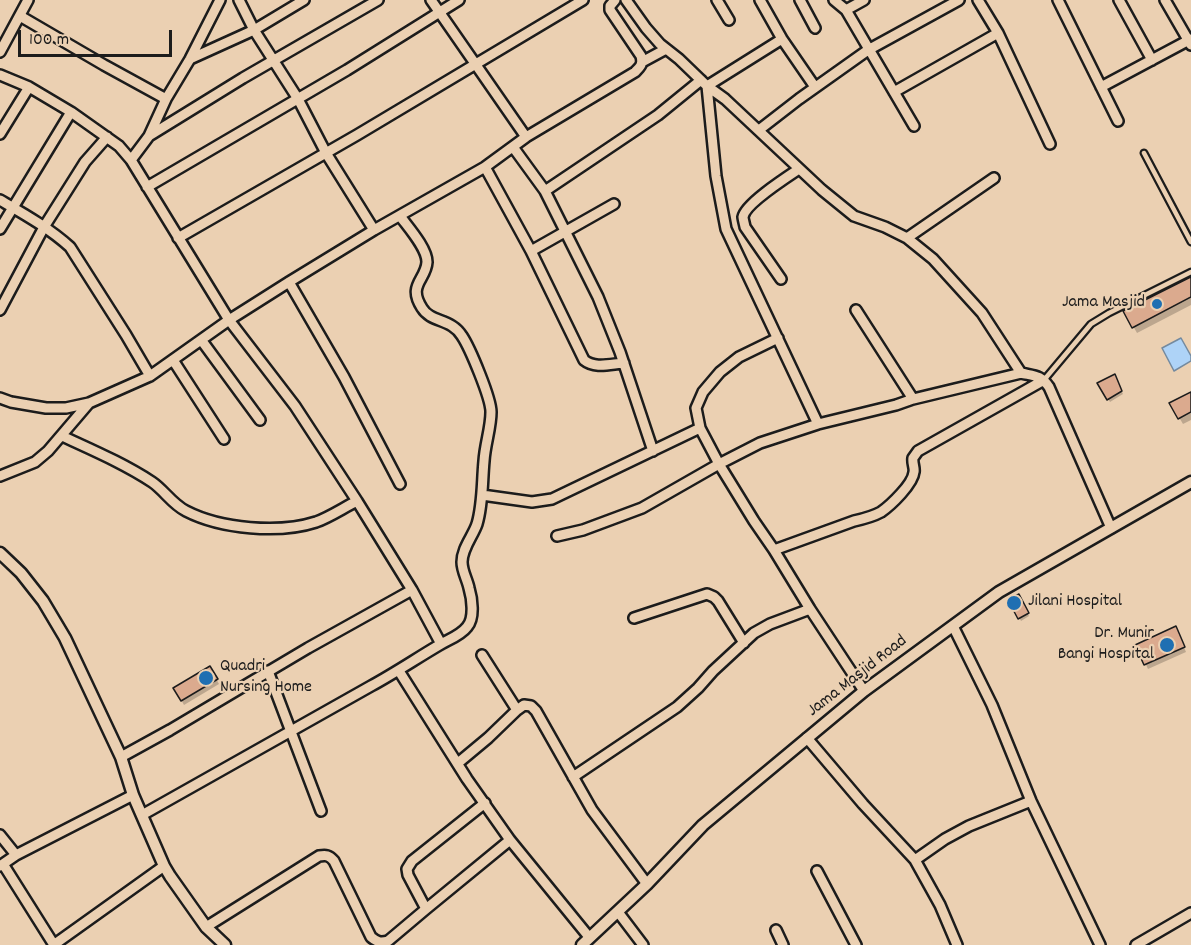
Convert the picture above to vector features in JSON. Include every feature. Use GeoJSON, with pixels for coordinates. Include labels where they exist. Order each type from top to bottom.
{"type":"FeatureCollection","features":[{"type":"Feature","properties":{"kind":"street"},"geometry":{"type":"LineString","coordinates":[[0,52],[28,0]]}},
{"type":"Feature","properties":{"kind":"street"},"geometry":{"type":"LineString","coordinates":[[131,160],[149,136],[166,99],[190,59],[220,0]]}},
{"type":"Feature","properties":{"kind":"street"},"geometry":{"type":"LineString","coordinates":[[239,0],[254,30],[298,99],[326,153],[374,230]]}},
{"type":"Feature","properties":{"kind":"street"},"geometry":{"type":"LineString","coordinates":[[190,59],[254,30],[304,0]]}},
{"type":"Feature","properties":{"kind":"street"},"geometry":{"type":"LineString","coordinates":[[149,136],[243,78],[378,0]]}},
{"type":"Feature","properties":{"kind":"street"},"geometry":{"type":"LineString","coordinates":[[431,0],[526,137]]}},
{"type":"Feature","properties":{"kind":"street"},"geometry":{"type":"LineString","coordinates":[[147,188],[459,0]]}},
{"type":"Feature","properties":{"kind":"street"},"geometry":{"type":"LineString","coordinates":[[178,237],[326,153],[583,0]]}},
{"type":"Feature","properties":{"kind":"street"},"geometry":{"type":"LineString","coordinates":[[0,398],[46,408],[66,408],[89,403],[150,376],[229,320],[289,282],[485,166],[526,137],[635,72],[642,62],[641,56],[610,10],[615,0]]}},
{"type":"Feature","properties":{"kind":"street"},"geometry":{"type":"LineString","coordinates":[[626,0],[646,28],[666,49],[725,99],[822,190],[854,216],[885,226],[907,238],[933,259],[982,313],[1021,373]]}},
{"type":"Feature","properties":{"kind":"street"},"geometry":{"type":"LineString","coordinates":[[717,0],[729,20]]}},
{"type":"Feature","properties":{"kind":"street"},"geometry":{"type":"LineString","coordinates":[[760,0],[782,39],[815,87]]}},
{"type":"Feature","properties":{"kind":"street"},"geometry":{"type":"LineString","coordinates":[[800,0],[815,28]]}},
{"type":"Feature","properties":{"kind":"street"},"geometry":{"type":"LineString","coordinates":[[834,0],[846,10],[914,126]]}},
{"type":"Feature","properties":{"kind":"street"},"geometry":{"type":"LineString","coordinates":[[846,10],[864,0]]}},
{"type":"Feature","properties":{"kind":"street"},"geometry":{"type":"LineString","coordinates":[[759,130],[868,50],[959,0]]}},
{"type":"Feature","properties":{"kind":"street"},"geometry":{"type":"LineString","coordinates":[[978,0],[998,33],[1050,144]]}},
{"type":"Feature","properties":{"kind":"street"},"geometry":{"type":"LineString","coordinates":[[1058,0],[1118,121]]}},
{"type":"Feature","properties":{"kind":"street"},"geometry":{"type":"LineString","coordinates":[[1119,0],[1152,60]]}},
{"type":"Feature","properties":{"kind":"street"},"geometry":{"type":"LineString","coordinates":[[1101,87],[1190,42],[1165,0]]}},
{"type":"Feature","properties":{"kind":"street"},"geometry":{"type":"LineString","coordinates":[[20,16],[166,99]]}},
{"type":"Feature","properties":{"kind":"street"},"geometry":{"type":"LineString","coordinates":[[894,93],[998,33]]}},
{"type":"Feature","properties":{"kind":"street"},"geometry":{"type":"LineString","coordinates":[[545,191],[704,83],[782,39]]}},
{"type":"Feature","properties":{"kind":"street"},"geometry":{"type":"LineString","coordinates":[[642,62],[666,49]]}},
{"type":"Feature","properties":{"kind":"street"},"geometry":{"type":"LineString","coordinates":[[0,75],[29,87],[71,112],[107,136],[131,160],[229,320],[295,406],[357,501],[412,590],[441,644]]}},
{"type":"Feature","properties":{"kind":"street"},"geometry":{"type":"LineString","coordinates":[[704,83],[716,176],[726,229],[818,424]]}},
{"type":"Feature","properties":{"kind":"street"},"geometry":{"type":"LineString","coordinates":[[0,135],[29,87]]}},
{"type":"Feature","properties":{"kind":"street"},"geometry":{"type":"LineString","coordinates":[[0,229],[71,112]]}},
{"type":"Feature","properties":{"kind":"street"},"geometry":{"type":"LineString","coordinates":[[0,310],[44,227],[84,162],[107,136]]}},
{"type":"Feature","properties":{"kind":"street"},"geometry":{"type":"LineString","coordinates":[[513,147],[545,191],[598,297],[624,363],[653,450]]}},
{"type":"Feature","properties":{"kind":"street"},"geometry":{"type":"LineString","coordinates":[[485,166],[531,251],[584,360],[597,366],[624,363]]}},
{"type":"Feature","properties":{"kind":"street"},"geometry":{"type":"LineString","coordinates":[[781,279],[745,227],[743,218],[747,210],[758,200],[799,169]]}},
{"type":"Feature","properties":{"kind":"street"},"geometry":{"type":"LineString","coordinates":[[907,238],[994,178]]}},
{"type":"Feature","properties":{"kind":"street"},"geometry":{"type":"LineString","coordinates":[[0,200],[58,236],[70,247],[150,376]]}},
{"type":"Feature","properties":{"kind":"street"},"geometry":{"type":"LineString","coordinates":[[531,251],[614,204]]}},
{"type":"Feature","properties":{"kind":"street"},"geometry":{"type":"LineString","coordinates":[[142,815],[399,671],[457,636],[469,626],[472,614],[469,587],[462,561],[477,523],[491,409],[488,396],[458,330],[451,324],[429,316],[422,308],[417,296],[416,285],[427,263],[426,255],[400,216]]}},
{"type":"Feature","properties":{"kind":"street"},"geometry":{"type":"LineString","coordinates":[[289,282],[344,377],[400,484]]}},
{"type":"Feature","properties":{"kind":"street"},"geometry":{"type":"LineString","coordinates":[[856,310],[913,399]]}},
{"type":"Feature","properties":{"kind":"street"},"geometry":{"type":"LineString","coordinates":[[778,338],[739,357],[720,372],[703,392],[696,408],[700,428],[754,521],[864,691]]}},
{"type":"Feature","properties":{"kind":"street"},"geometry":{"type":"LineString","coordinates":[[202,340],[260,420]]}},
{"type":"Feature","properties":{"kind":"street"},"geometry":{"type":"LineString","coordinates":[[173,360],[224,439]]}},
{"type":"Feature","properties":{"kind":"street"},"geometry":{"type":"LineString","coordinates":[[557,536],[583,530],[642,508],[760,443],[818,424],[1021,373],[1039,377],[1049,387],[1111,528]]}},
{"type":"Feature","properties":{"kind":"street"},"geometry":{"type":"LineString","coordinates":[[774,550],[854,521],[867,519],[881,511],[897,498],[910,482],[915,471],[912,458],[918,451],[1044,380]]}},
{"type":"Feature","properties":{"kind":"street"},"geometry":{"type":"LineString","coordinates":[[0,476],[35,462],[62,436],[89,403]]}},
{"type":"Feature","properties":{"kind":"street"},"geometry":{"type":"LineString","coordinates":[[482,495],[531,502],[552,499],[700,428]]}},
{"type":"Feature","properties":{"kind":"street"},"geometry":{"type":"LineString","coordinates":[[62,436],[129,468],[155,483],[184,511],[210,521],[246,527],[282,528],[313,523],[357,501]]}},
{"type":"Feature","properties":{"kind":"street","name":"Jama Masjid Road"},"geometry":{"type":"LineString","coordinates":[[585,941],[647,884],[703,825],[864,691],[999,592],[1191,484]]}},
{"type":"Feature","properties":{"kind":"street"},"geometry":{"type":"LineString","coordinates":[[0,553],[21,573],[43,601],[65,638],[121,757],[133,795],[164,866],[206,927],[225,945]]}},
{"type":"Feature","properties":{"kind":"street"},"geometry":{"type":"LineString","coordinates":[[121,757],[412,590]]}},
{"type":"Feature","properties":{"kind":"street"},"geometry":{"type":"LineString","coordinates":[[634,618],[707,594],[718,601],[744,643]]}},
{"type":"Feature","properties":{"kind":"street"},"geometry":{"type":"LineString","coordinates":[[573,777],[677,707],[754,633],[770,624],[810,609]]}},
{"type":"Feature","properties":{"kind":"street"},"geometry":{"type":"LineString","coordinates":[[953,626],[992,705],[1031,801],[1100,945]]}},
{"type":"Feature","properties":{"kind":"street"},"geometry":{"type":"LineString","coordinates":[[482,655],[517,710]]}},
{"type":"Feature","properties":{"kind":"street"},"geometry":{"type":"LineString","coordinates":[[268,671],[321,811]]}},
{"type":"Feature","properties":{"kind":"street"},"geometry":{"type":"LineString","coordinates":[[399,671],[467,779],[585,941]]}},
{"type":"Feature","properties":{"kind":"street"},"geometry":{"type":"LineString","coordinates":[[458,763],[517,710],[524,705],[531,706],[592,810],[647,884]]}},
{"type":"Feature","properties":{"kind":"street"},"geometry":{"type":"LineString","coordinates":[[807,738],[863,804],[915,860],[940,905],[957,945]]}},
{"type":"Feature","properties":{"kind":"street"},"geometry":{"type":"LineString","coordinates":[[133,795],[16,855],[2,865],[55,945],[164,866]]}},
{"type":"Feature","properties":{"kind":"street"},"geometry":{"type":"LineString","coordinates":[[915,860],[969,826],[1031,801]]}},
{"type":"Feature","properties":{"kind":"street"},"geometry":{"type":"LineString","coordinates":[[426,909],[408,875],[408,866],[485,803]]}},
{"type":"Feature","properties":{"kind":"street"},"geometry":{"type":"LineString","coordinates":[[0,835],[16,855]]}},
{"type":"Feature","properties":{"kind":"street"},"geometry":{"type":"LineString","coordinates":[[206,927],[319,856],[326,855],[331,856],[334,861],[371,937],[382,943],[388,941],[510,840]]}},
{"type":"Feature","properties":{"kind":"street"},"geometry":{"type":"LineString","coordinates":[[817,871],[856,945]]}},
{"type":"Feature","properties":{"kind":"street"},"geometry":{"type":"LineString","coordinates":[[618,912],[643,945]]}},
{"type":"Feature","properties":{"kind":"street"},"geometry":{"type":"LineString","coordinates":[[1136,945],[1191,913]]}},
{"type":"Feature","properties":{"kind":"street"},"geometry":{"type":"LineString","coordinates":[[776,930],[783,945]]}},
{"type":"Feature","properties":{"kind":"lane"},"geometry":{"type":"LineString","coordinates":[[1144,153],[1191,242]]}},
{"type":"Feature","properties":{"kind":"lane"},"geometry":{"type":"LineString","coordinates":[[1044,380],[1091,324],[1191,272]]}},
{"type":"Feature","properties":{"kind":"water"},"geometry":{"type":"Polygon","coordinates":[[[1181,338],[1191,356],[1191,361],[1174,371],[1162,348],[1181,338]]]}},
{"type":"Feature","properties":{"kind":"building","name":"Jama Masjid"},"geometry":{"type":"Polygon","coordinates":[[[1191,277],[1191,297],[1132,328],[1123,311],[1191,277]]]}},
{"type":"Feature","properties":{"kind":"building"},"geometry":{"type":"Polygon","coordinates":[[[1115,374],[1122,391],[1107,400],[1097,383],[1115,374]]]}},
{"type":"Feature","properties":{"kind":"building"},"geometry":{"type":"Polygon","coordinates":[[[1191,392],[1191,412],[1178,419],[1169,403],[1191,392]]]}},
{"type":"Feature","properties":{"kind":"building"},"geometry":{"type":"Polygon","coordinates":[[[1019,594],[1029,613],[1018,619],[1008,600],[1019,594]]]}},
{"type":"Feature","properties":{"kind":"building"},"geometry":{"type":"Polygon","coordinates":[[[1176,626],[1185,647],[1144,665],[1135,645],[1176,626]]]}},
{"type":"Feature","properties":{"kind":"building"},"geometry":{"type":"Polygon","coordinates":[[[210,666],[218,679],[181,701],[173,688],[210,666]]]}},
{"type":"Feature","properties":{"kind":"place","name":"Jama Masjid"},"geometry":{"type":"Point","coordinates":[1157,304]}},
{"type":"Feature","properties":{"kind":"place","name":"Jilani Hospital"},"geometry":{"type":"Point","coordinates":[1014,603]}},
{"type":"Feature","properties":{"kind":"place","name":"Dr. Munir Bangi Hospital"},"geometry":{"type":"Point","coordinates":[1167,645]}},
{"type":"Feature","properties":{"kind":"place","name":"Quadri Nursing Home"},"geometry":{"type":"Point","coordinates":[206,678]}}]}
